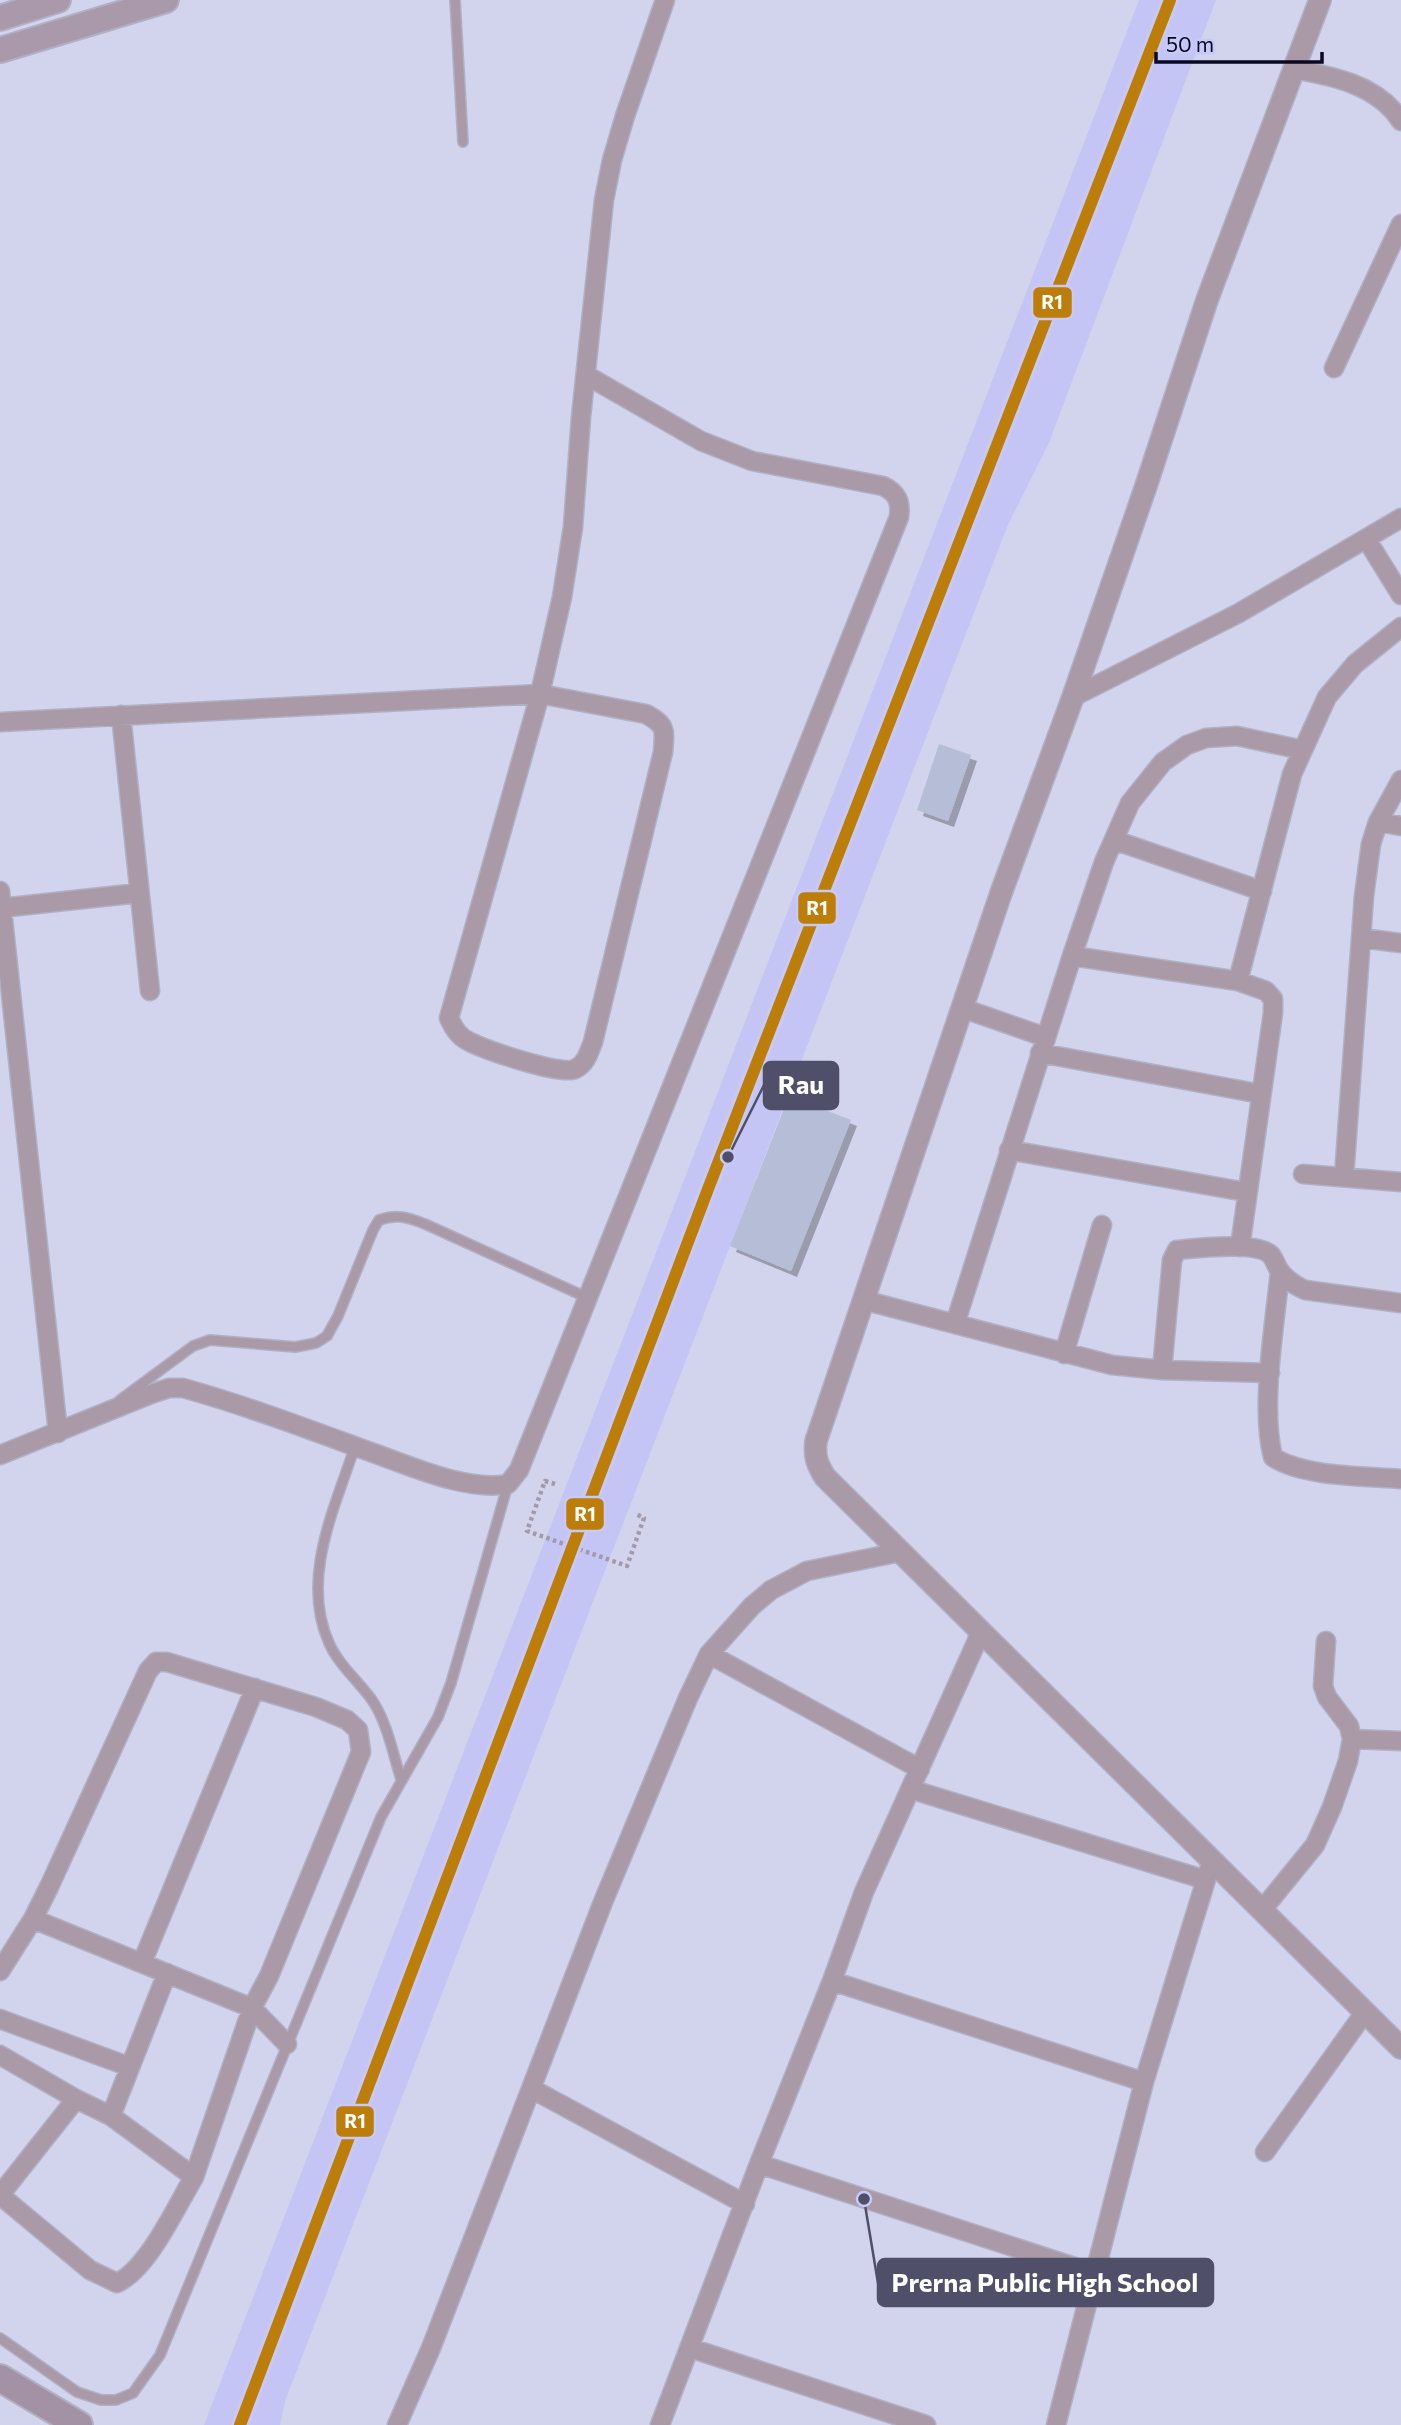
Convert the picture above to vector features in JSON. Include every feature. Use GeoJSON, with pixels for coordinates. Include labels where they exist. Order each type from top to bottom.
{"type":"FeatureCollection","features":[{"type":"Feature","properties":{"kind":"main road"},"geometry":{"type":"LineString","coordinates":[[0,18],[58,0]]}},
{"type":"Feature","properties":{"kind":"main road"},"geometry":{"type":"LineString","coordinates":[[0,50],[166,0]]}},
{"type":"Feature","properties":{"kind":"main road"},"geometry":{"type":"LineString","coordinates":[[0,2378],[79,2425]]}},
{"type":"Feature","properties":{"kind":"street"},"geometry":{"type":"LineString","coordinates":[[0,722],[540,694],[646,713],[660,722],[665,733],[663,752],[587,1059],[575,1070],[559,1071],[468,1042],[455,1031],[449,1018],[540,694],[562,597],[573,527],[604,200],[612,160],[665,0]]}},
{"type":"Feature","properties":{"kind":"street"},"geometry":{"type":"LineString","coordinates":[[1320,0],[1208,300],[1073,697],[962,1008],[814,1452],[825,1477],[981,1632],[1209,1870],[1262,1910],[1401,2048]]}},
{"type":"Feature","properties":{"kind":"street"},"geometry":{"type":"LineString","coordinates":[[1293,69],[1327,75],[1363,88],[1400,116]]}},
{"type":"Feature","properties":{"kind":"street"},"geometry":{"type":"LineString","coordinates":[[1334,368],[1401,224]]}},
{"type":"Feature","properties":{"kind":"street"},"geometry":{"type":"LineString","coordinates":[[0,1455],[169,1388],[183,1388],[422,1470],[475,1484],[491,1487],[508,1484],[519,1470],[899,517],[900,505],[894,492],[883,485],[752,461],[701,441],[586,375]]}},
{"type":"Feature","properties":{"kind":"street"},"geometry":{"type":"LineString","coordinates":[[1073,697],[1239,614],[1401,519]]}},
{"type":"Feature","properties":{"kind":"street"},"geometry":{"type":"LineString","coordinates":[[1367,540],[1401,596]]}},
{"type":"Feature","properties":{"kind":"street"},"geometry":{"type":"LineString","coordinates":[[1238,981],[1292,774],[1327,697],[1355,664],[1401,627]]}},
{"type":"Feature","properties":{"kind":"street"},"geometry":{"type":"LineString","coordinates":[[121,715],[150,991]]}},
{"type":"Feature","properties":{"kind":"street"},"geometry":{"type":"LineString","coordinates":[[955,1324],[1072,956],[1130,803],[1163,762],[1187,745],[1206,738],[1237,736],[1303,750]]}},
{"type":"Feature","properties":{"kind":"street"},"geometry":{"type":"LineString","coordinates":[[1344,1177],[1361,938],[1371,844],[1378,822],[1401,780]]}},
{"type":"Feature","properties":{"kind":"street"},"geometry":{"type":"LineString","coordinates":[[1378,822],[1401,826]]}},
{"type":"Feature","properties":{"kind":"street"},"geometry":{"type":"LineString","coordinates":[[1114,840],[1262,891]]}},
{"type":"Feature","properties":{"kind":"street"},"geometry":{"type":"LineString","coordinates":[[58,1433],[1,903],[139,893]]}},
{"type":"Feature","properties":{"kind":"street"},"geometry":{"type":"LineString","coordinates":[[1361,938],[1401,943]]}},
{"type":"Feature","properties":{"kind":"street"},"geometry":{"type":"LineString","coordinates":[[1072,956],[1238,981],[1255,985],[1273,999],[1240,1247]]}},
{"type":"Feature","properties":{"kind":"street"},"geometry":{"type":"LineString","coordinates":[[962,1008],[1043,1045],[1261,1094]]}},
{"type":"Feature","properties":{"kind":"street"},"geometry":{"type":"LineString","coordinates":[[1009,1150],[1246,1192]]}},
{"type":"Feature","properties":{"kind":"street"},"geometry":{"type":"LineString","coordinates":[[1303,1174],[1401,1182]]}},
{"type":"Feature","properties":{"kind":"street"},"geometry":{"type":"LineString","coordinates":[[1064,1354],[1102,1225]]}},
{"type":"Feature","properties":{"kind":"street"},"geometry":{"type":"LineString","coordinates":[[1162,1370],[1172,1260],[1177,1250],[1240,1247],[1262,1249],[1272,1255],[1280,1271],[1291,1283],[1305,1290],[1401,1303]]}},
{"type":"Feature","properties":{"kind":"street"},"geometry":{"type":"LineString","coordinates":[[1280,1271],[1270,1373],[1269,1439],[1273,1457],[1285,1465],[1313,1471],[1401,1479]]}},
{"type":"Feature","properties":{"kind":"street"},"geometry":{"type":"LineString","coordinates":[[863,1300],[1112,1365],[1162,1370],[1270,1373]]}},
{"type":"Feature","properties":{"kind":"street"},"geometry":{"type":"LineString","coordinates":[[397,2425],[431,2348],[603,1902],[709,1654],[752,1606],[783,1583],[807,1571],[900,1552]]}},
{"type":"Feature","properties":{"kind":"street"},"geometry":{"type":"LineString","coordinates":[[660,2425],[864,1892],[981,1632]]}},
{"type":"Feature","properties":{"kind":"street"},"geometry":{"type":"LineString","coordinates":[[1262,1910],[1315,1845],[1332,1808],[1348,1761],[1352,1739],[1349,1726],[1327,1697],[1323,1686],[1326,1641]]}},
{"type":"Feature","properties":{"kind":"street"},"geometry":{"type":"LineString","coordinates":[[709,1654],[920,1769]]}},
{"type":"Feature","properties":{"kind":"street"},"geometry":{"type":"LineString","coordinates":[[0,1970],[33,1919],[148,1671],[156,1662],[167,1662],[316,1707],[347,1720],[358,1730],[360,1752],[269,1976],[252,2008],[194,2177],[146,2257],[129,2277],[117,2283],[90,2270],[1,2195],[76,2099]]}},
{"type":"Feature","properties":{"kind":"street"},"geometry":{"type":"LineString","coordinates":[[142,1963],[255,1688]]}},
{"type":"Feature","properties":{"kind":"street"},"geometry":{"type":"LineString","coordinates":[[1352,1739],[1401,1741]]}},
{"type":"Feature","properties":{"kind":"street"},"geometry":{"type":"LineString","coordinates":[[911,1789],[1209,1870]]}},
{"type":"Feature","properties":{"kind":"street"},"geometry":{"type":"LineString","coordinates":[[1056,2425],[1144,2082],[1209,1870]]}},
{"type":"Feature","properties":{"kind":"street"},"geometry":{"type":"LineString","coordinates":[[33,1919],[252,2008],[288,2044]]}},
{"type":"Feature","properties":{"kind":"street"},"geometry":{"type":"LineString","coordinates":[[111,2116],[167,1973]]}},
{"type":"Feature","properties":{"kind":"street"},"geometry":{"type":"LineString","coordinates":[[832,1981],[1144,2082]]}},
{"type":"Feature","properties":{"kind":"street"},"geometry":{"type":"LineString","coordinates":[[1265,2152],[1365,2012]]}},
{"type":"Feature","properties":{"kind":"street"},"geometry":{"type":"LineString","coordinates":[[0,2019],[130,2067]]}},
{"type":"Feature","properties":{"kind":"street"},"geometry":{"type":"LineString","coordinates":[[0,2055],[111,2116],[194,2177]]}},
{"type":"Feature","properties":{"kind":"street"},"geometry":{"type":"LineString","coordinates":[[532,2089],[745,2204]]}},
{"type":"Feature","properties":{"kind":"street"},"geometry":{"type":"LineString","coordinates":[[759,2164],[1096,2274]]}},
{"type":"Feature","properties":{"kind":"street"},"geometry":{"type":"LineString","coordinates":[[690,2348],[926,2425]]}},
{"type":"Feature","properties":{"kind":"lane"},"geometry":{"type":"LineString","coordinates":[[455,0],[463,142]]}},
{"type":"Feature","properties":{"kind":"lane"},"geometry":{"type":"LineString","coordinates":[[100,1414],[193,1346],[210,1340],[295,1348],[316,1343],[327,1336],[338,1316],[373,1230],[379,1220],[393,1215],[425,1224],[588,1298]]}},
{"type":"Feature","properties":{"kind":"lane"},"geometry":{"type":"LineString","coordinates":[[355,1446],[320,1553],[317,1573],[319,1606],[330,1645],[374,1703],[401,1779]]}},
{"type":"Feature","properties":{"kind":"lane"},"geometry":{"type":"LineString","coordinates":[[0,2338],[77,2392],[101,2400],[116,2400],[133,2393],[160,2355],[381,1817],[438,1717],[451,1683],[508,1484]]}},
{"type":"Feature","properties":{"kind":"path"},"geometry":{"type":"LineString","coordinates":[[555,1484],[545,1480],[527,1531],[627,1566],[644,1518],[636,1514]]}},
{"type":"Feature","properties":{"kind":"shaded area"},"geometry":{"type":"Polygon","coordinates":[[[1139,0],[1216,0],[1048,445],[1007,527],[285,2401],[280,2425],[204,2425],[1139,0]]]}},
{"type":"Feature","properties":{"kind":"building"},"geometry":{"type":"Polygon","coordinates":[[[939,744],[971,755],[948,821],[917,810],[939,744]]]}},
{"type":"Feature","properties":{"kind":"building"},"geometry":{"type":"Polygon","coordinates":[[[789,1096],[851,1120],[791,1271],[730,1246],[789,1096]]]}},
{"type":"Feature","properties":{"kind":"transit line","name":"R1"},"geometry":{"type":"LineString","coordinates":[[240,2425],[708,1189],[1170,0]]}},
{"type":"Feature","properties":{"kind":"place","name":"Rau"},"geometry":{"type":"Point","coordinates":[728,1157]}},
{"type":"Feature","properties":{"kind":"place","name":"Prerna Public High School"},"geometry":{"type":"Point","coordinates":[864,2199]}}]}
